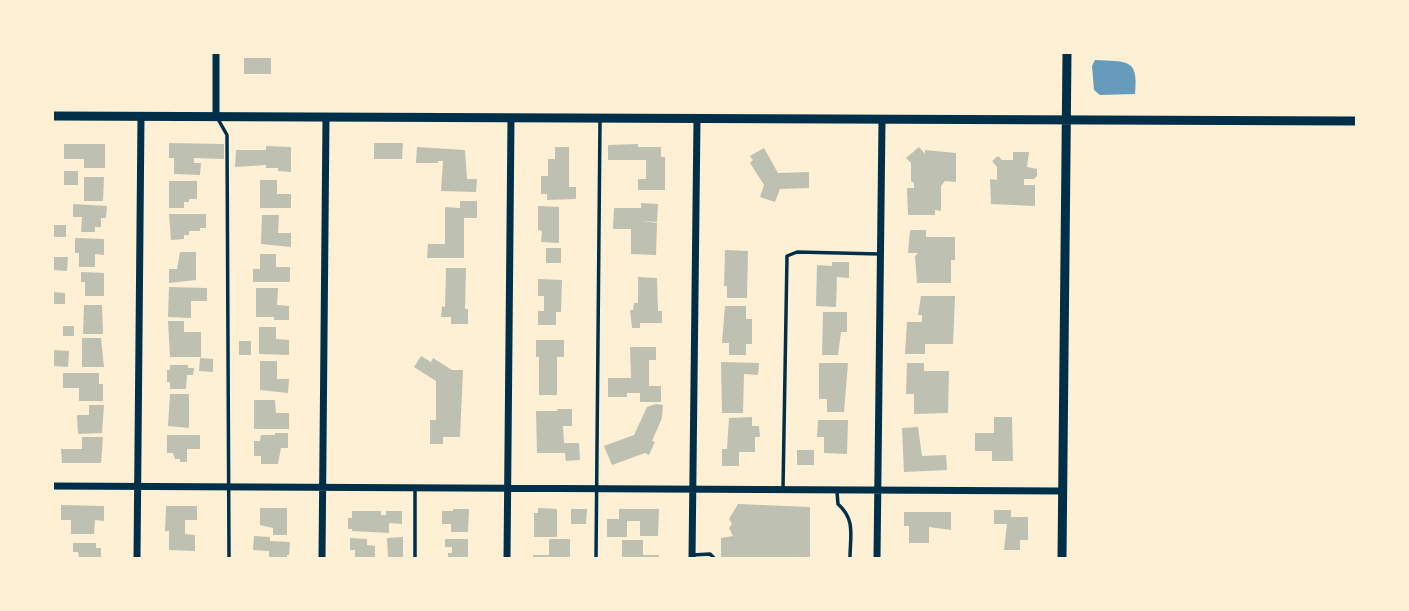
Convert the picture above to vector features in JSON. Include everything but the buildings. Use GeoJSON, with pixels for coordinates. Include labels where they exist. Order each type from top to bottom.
{"type":"FeatureCollection","features":[{"type":"Feature","properties":{"kind":"street"},"geometry":{"type":"LineString","coordinates":[[216,52],[216,116]]}},
{"type":"Feature","properties":{"kind":"street"},"geometry":{"type":"LineString","coordinates":[[1062,558],[1068,52]]}},
{"type":"Feature","properties":{"kind":"street"},"geometry":{"type":"LineString","coordinates":[[52,116],[1356,121]]}},
{"type":"Feature","properties":{"kind":"street"},"geometry":{"type":"LineString","coordinates":[[137,558],[141,116]]}},
{"type":"Feature","properties":{"kind":"street"},"geometry":{"type":"LineString","coordinates":[[322,558],[326,117]]}},
{"type":"Feature","properties":{"kind":"street"},"geometry":{"type":"LineString","coordinates":[[507,558],[511,118]]}},
{"type":"Feature","properties":{"kind":"street"},"geometry":{"type":"LineString","coordinates":[[692,557],[696,119]]}},
{"type":"Feature","properties":{"kind":"street"},"geometry":{"type":"LineString","coordinates":[[877,558],[882,120]]}},
{"type":"Feature","properties":{"kind":"street"},"geometry":{"type":"LineString","coordinates":[[52,486],[1063,491]]}},
{"type":"Feature","properties":{"kind":"lane"},"geometry":{"type":"LineString","coordinates":[[216,116],[227,135],[229,558]]}},
{"type":"Feature","properties":{"kind":"lane"},"geometry":{"type":"LineString","coordinates":[[596,558],[600,118]]}},
{"type":"Feature","properties":{"kind":"lane"},"geometry":{"type":"LineString","coordinates":[[783,489],[787,256],[797,252],[880,254]]}},
{"type":"Feature","properties":{"kind":"lane"},"geometry":{"type":"LineString","coordinates":[[415,488],[415,558]]}},
{"type":"Feature","properties":{"kind":"lane"},"geometry":{"type":"LineString","coordinates":[[837,489],[838,504],[851,522],[850,558]]}},
{"type":"Feature","properties":{"kind":"lane"},"geometry":{"type":"LineString","coordinates":[[692,557],[710,555],[714,558]]}},
{"type":"Feature","properties":{"kind":"water"},"geometry":{"type":"Polygon","coordinates":[[[1095,60],[1128,64],[1135,73],[1135,94],[1100,95],[1094,90],[1092,66],[1095,60]]]}}]}
